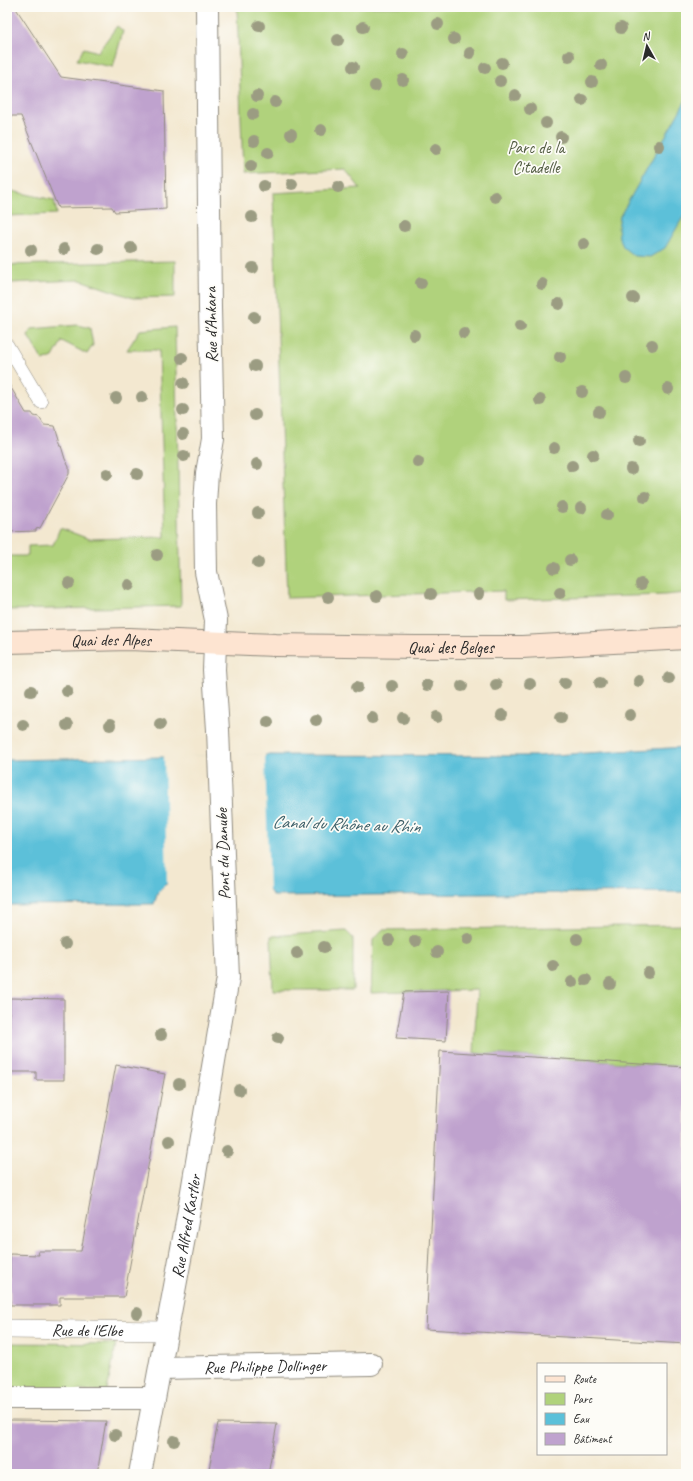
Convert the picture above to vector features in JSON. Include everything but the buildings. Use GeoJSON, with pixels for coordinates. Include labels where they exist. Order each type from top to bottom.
{"type":"FeatureCollection","features":[{"type":"Feature","properties":{"kind":"main road","name":"Quai des Belges"},"geometry":{"type":"LineString","coordinates":[[215,642],[291,645],[522,647],[686,638]]}},
{"type":"Feature","properties":{"kind":"main road","name":"Quai des Alpes"},"geometry":{"type":"LineString","coordinates":[[7,642],[129,639],[215,642]]}},
{"type":"Feature","properties":{"kind":"street","name":"Rue d'Ankara"},"geometry":{"type":"LineString","coordinates":[[207,7],[213,439],[207,474],[205,504],[206,572],[216,620],[215,642]]}},
{"type":"Feature","properties":{"kind":"street","name":"Pont du Danube"},"geometry":{"type":"LineString","coordinates":[[215,642],[214,670],[218,730],[228,978]]}},
{"type":"Feature","properties":{"kind":"street","name":"Rue Alfred Kastler"},"geometry":{"type":"LineString","coordinates":[[140,1474],[189,1213],[228,978]]}},
{"type":"Feature","properties":{"kind":"street","name":"Rue de l'Elbe"},"geometry":{"type":"LineString","coordinates":[[7,1329],[167,1331]]}},
{"type":"Feature","properties":{"kind":"street","name":"Rue Philippe Dollinger"},"geometry":{"type":"LineString","coordinates":[[160,1368],[371,1364]]}},
{"type":"Feature","properties":{"kind":"street"},"geometry":{"type":"LineString","coordinates":[[7,1398],[154,1398]]}},
{"type":"Feature","properties":{"kind":"lane"},"geometry":{"type":"LineString","coordinates":[[7,345],[41,402]]}},
{"type":"Feature","properties":{"kind":"green space","name":"Parc de la Citadelle"},"geometry":{"type":"Polygon","coordinates":[[[237,7],[686,7],[686,593],[504,600],[504,591],[287,598],[273,193],[360,188],[345,169],[243,174],[237,7]]]}},
{"type":"Feature","properties":{"kind":"green space"},"geometry":{"type":"Polygon","coordinates":[[[117,26],[123,31],[113,67],[77,60],[84,48],[98,52],[117,26]]]}},
{"type":"Feature","properties":{"kind":"green space"},"geometry":{"type":"Polygon","coordinates":[[[7,190],[54,200],[57,214],[7,216],[7,190]]]}},
{"type":"Feature","properties":{"kind":"green space"},"geometry":{"type":"Polygon","coordinates":[[[175,261],[175,297],[133,298],[80,280],[7,284],[7,265],[175,261]]]}},
{"type":"Feature","properties":{"kind":"green space"},"geometry":{"type":"Polygon","coordinates":[[[78,325],[90,328],[93,345],[87,354],[62,341],[53,357],[43,361],[28,336],[31,329],[78,325]]]}},
{"type":"Feature","properties":{"kind":"green space"},"geometry":{"type":"Polygon","coordinates":[[[175,327],[181,606],[7,610],[7,556],[28,556],[28,546],[53,545],[60,528],[89,539],[165,537],[159,350],[127,350],[140,330],[175,327]]]}},
{"type":"Feature","properties":{"kind":"green space"},"geometry":{"type":"Polygon","coordinates":[[[686,925],[686,1067],[474,1053],[477,990],[371,993],[373,940],[382,930],[686,925]]]}},
{"type":"Feature","properties":{"kind":"green space"},"geometry":{"type":"Polygon","coordinates":[[[346,931],[353,938],[353,990],[273,990],[271,936],[346,931]]]}},
{"type":"Feature","properties":{"kind":"green space"},"geometry":{"type":"Polygon","coordinates":[[[7,1343],[116,1344],[107,1391],[7,1390],[7,1343]]]}},
{"type":"Feature","properties":{"kind":"water"},"geometry":{"type":"Polygon","coordinates":[[[686,100],[686,212],[665,248],[650,257],[634,256],[624,248],[619,238],[618,228],[620,216],[686,100]]]}},
{"type":"Feature","properties":{"kind":"water","name":"Canal du Rhône au Rhin"},"geometry":{"type":"Polygon","coordinates":[[[686,747],[686,892],[273,896],[266,886],[166,884],[158,892],[154,904],[7,905],[7,760],[267,755],[537,756],[686,747]]]}},
{"type":"Feature","properties":{"kind":"pier"},"geometry":{"type":"Polygon","coordinates":[[[265,754],[269,891],[273,898],[265,888],[167,886],[164,756],[265,754]]]}}]}
